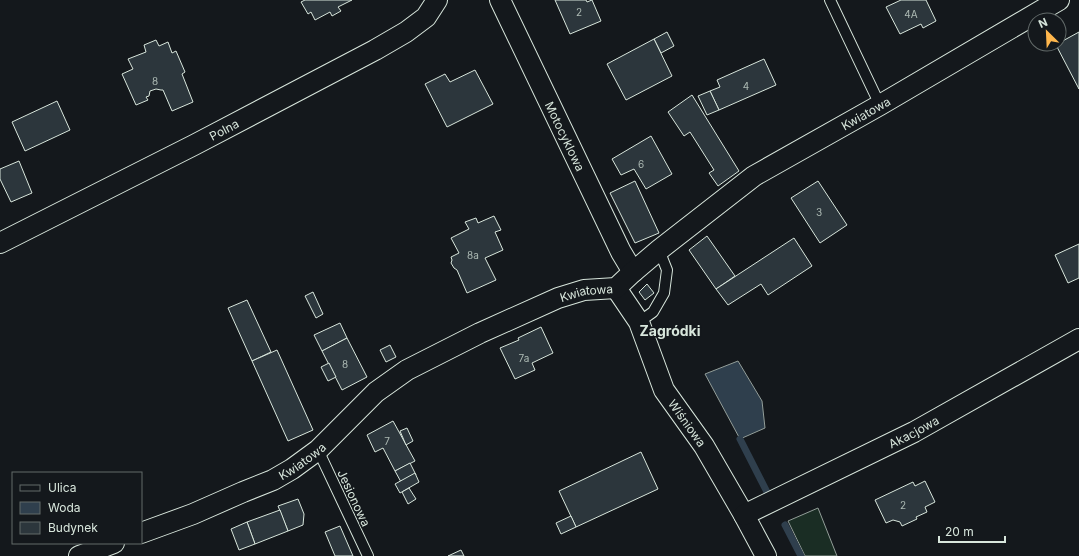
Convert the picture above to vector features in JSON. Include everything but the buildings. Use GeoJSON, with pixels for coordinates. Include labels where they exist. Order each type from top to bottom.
{"type":"FeatureCollection","features":[{"type":"Feature","properties":{"kind":"street","name":"Polna"},"geometry":{"type":"LineString","coordinates":[[0,244],[194,145],[375,50],[406,32],[426,17],[437,0]]}},
{"type":"Feature","properties":{"kind":"street","name":"Motocyklowa"},"geometry":{"type":"LineString","coordinates":[[500,0],[621,252],[633,272]]}},
{"type":"Feature","properties":{"kind":"street","name":"Kwiatowa"},"geometry":{"type":"LineString","coordinates":[[142,533],[192,514],[273,480],[292,469],[318,450],[376,392],[407,370],[480,333],[558,298],[584,290],[616,288],[659,250],[754,176],[880,105],[1059,0]]}},
{"type":"Feature","properties":{"kind":"street","name":"Wiśniowa"},"geometry":{"type":"LineString","coordinates":[[616,288],[639,322],[664,390],[704,446],[766,556]]}},
{"type":"Feature","properties":{"kind":"street","name":"Akacjowa"},"geometry":{"type":"LineString","coordinates":[[744,515],[914,432],[1079,338]]}},
{"type":"Feature","properties":{"kind":"street"},"geometry":{"type":"LineString","coordinates":[[79,556],[111,544]]}},
{"type":"Feature","properties":{"kind":"lane"},"geometry":{"type":"LineString","coordinates":[[830,0],[880,105]]}},
{"type":"Feature","properties":{"kind":"lane"},"geometry":{"type":"LineString","coordinates":[[639,322],[653,312],[664,293],[667,270],[659,250]]}},
{"type":"Feature","properties":{"kind":"lane","name":"Jesionowa"},"geometry":{"type":"LineString","coordinates":[[318,450],[368,556]]}},
{"type":"Feature","properties":{"kind":"green space"},"geometry":{"type":"Polygon","coordinates":[[[818,508],[837,556],[805,556],[788,521],[818,508]]]}},
{"type":"Feature","properties":{"kind":"water"},"geometry":{"type":"Polygon","coordinates":[[[738,361],[762,401],[765,428],[740,439],[705,374],[738,361]]]}},
{"type":"Feature","properties":{"kind":"waterway"},"geometry":{"type":"LineString","coordinates":[[740,439],[768,494]]}},
{"type":"Feature","properties":{"kind":"waterway"},"geometry":{"type":"LineString","coordinates":[[785,525],[801,556]]}},
{"type":"Feature","properties":{"kind":"district","name":"Zagródki"},"geometry":{"type":"Point","coordinates":[670,330]}}]}
